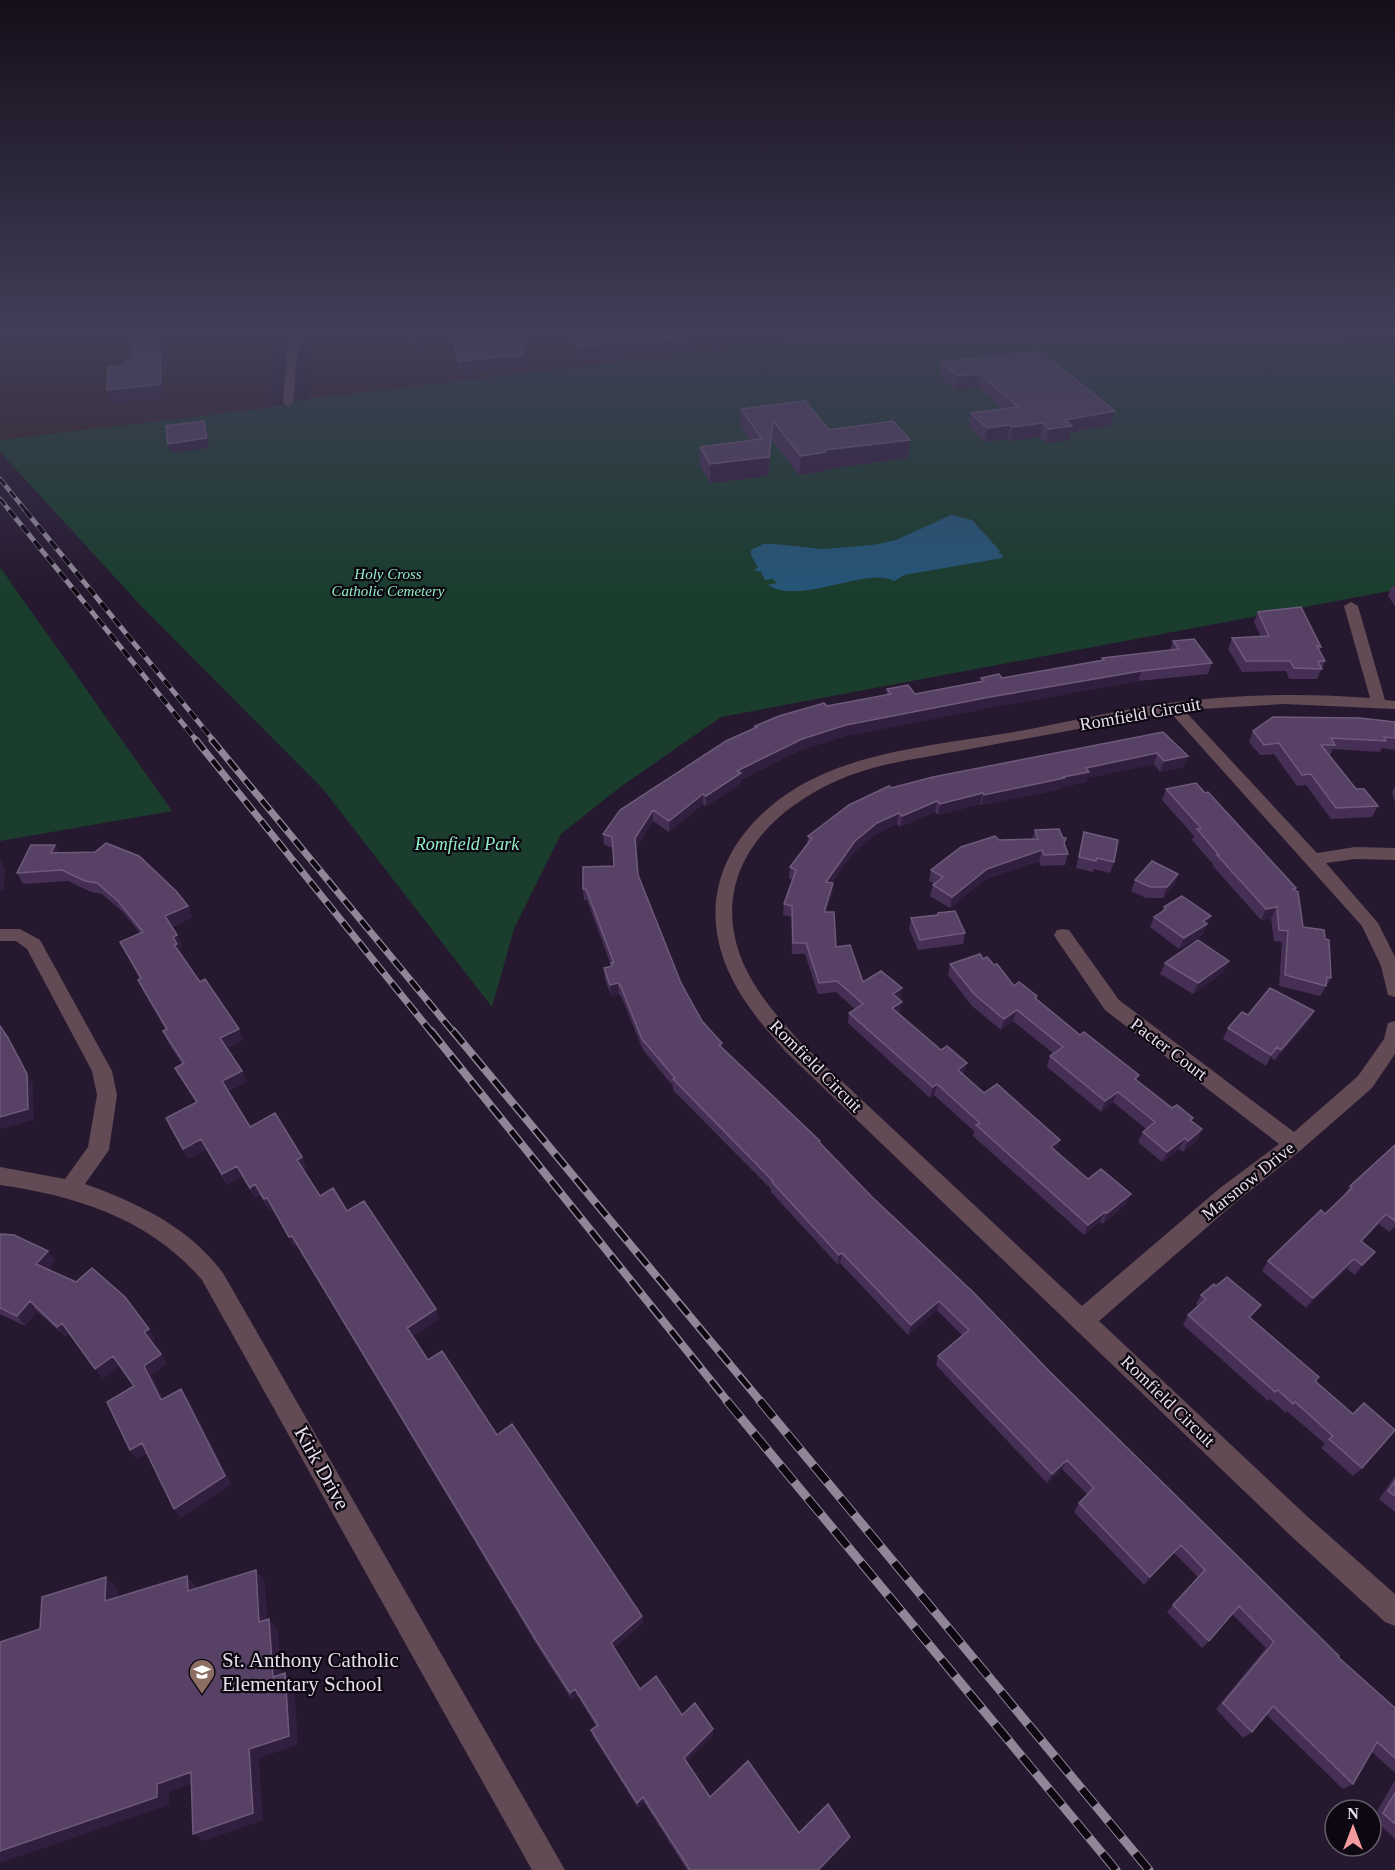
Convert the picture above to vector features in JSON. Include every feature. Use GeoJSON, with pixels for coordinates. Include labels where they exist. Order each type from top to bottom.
{"type":"FeatureCollection","features":[{"type":"Feature","properties":{"kind":"street"},"geometry":{"type":"LineString","coordinates":[[1351,606],[1378,703]]}},
{"type":"Feature","properties":{"kind":"street","name":"Romfield Circuit"},"geometry":{"type":"LineString","coordinates":[[1395,705],[1275,699],[1173,707],[887,760],[827,779],[804,790],[764,820],[748,837],[736,856],[726,880],[724,917],[732,954],[752,997],[793,1047],[1300,1527],[1395,1612]]}},
{"type":"Feature","properties":{"kind":"street"},"geometry":{"type":"LineString","coordinates":[[1173,707],[1369,923],[1390,966],[1395,990]]}},
{"type":"Feature","properties":{"kind":"street"},"geometry":{"type":"LineString","coordinates":[[1313,859],[1355,854],[1395,854]]}},
{"type":"Feature","properties":{"kind":"street"},"geometry":{"type":"LineString","coordinates":[[0,935],[20,935],[34,945],[102,1071],[107,1095],[98,1150],[70,1189]]}},
{"type":"Feature","properties":{"kind":"street","name":"Pacter Court"},"geometry":{"type":"LineString","coordinates":[[1063,935],[1112,1005],[1294,1144]]}},
{"type":"Feature","properties":{"kind":"street","name":"Marsnow Drive"},"geometry":{"type":"LineString","coordinates":[[1083,1320],[1228,1195],[1294,1144],[1365,1082],[1393,1041],[1395,1028]]}},
{"type":"Feature","properties":{"kind":"street","name":"Kirk Drive"},"geometry":{"type":"LineString","coordinates":[[0,1176],[30,1179],[70,1189],[138,1215],[167,1233],[204,1266],[262,1361],[480,1752],[549,1870]]}},
{"type":"Feature","properties":{"kind":"shaded area"},"geometry":{"type":"Polygon","coordinates":[[[0,416],[199,416],[0,440],[0,416]]]}},
{"type":"Feature","properties":{"kind":"green space","name":"Holy Cross Catholic Cemetery"},"geometry":{"type":"Polygon","coordinates":[[[199,416],[1395,416],[1395,590],[721,717],[619,788],[561,834],[514,929],[492,1007],[323,789],[143,608],[0,452],[0,440],[199,416]]]}},
{"type":"Feature","properties":{"kind":"green space"},"geometry":{"type":"Polygon","coordinates":[[[0,567],[172,811],[0,841],[0,567]]]}},
{"type":"Feature","properties":{"kind":"water"},"geometry":{"type":"Polygon","coordinates":[[[951,515],[972,520],[1000,551],[1002,558],[904,575],[894,581],[868,578],[798,591],[782,590],[768,585],[777,583],[773,579],[765,580],[761,572],[753,570],[758,568],[751,555],[751,550],[763,544],[822,549],[872,545],[896,540],[951,515]]]}},
{"type":"Feature","properties":{"kind":"building"},"geometry":{"type":"Polygon","coordinates":[[[746,416],[818,416],[829,430],[893,421],[910,440],[825,450],[826,452],[801,456],[773,421],[769,457],[710,464],[700,447],[762,439],[746,416]]]}},
{"type":"Feature","properties":{"kind":"building"},"geometry":{"type":"Polygon","coordinates":[[[974,416],[1086,416],[1065,420],[1072,426],[1049,429],[1043,423],[987,428],[974,416]]]}},
{"type":"Feature","properties":{"kind":"building"},"geometry":{"type":"Polygon","coordinates":[[[204,421],[207,438],[168,444],[166,426],[204,421]]]}},
{"type":"Feature","properties":{"kind":"building"},"geometry":{"type":"Polygon","coordinates":[[[1301,607],[1321,647],[1317,646],[1325,661],[1318,661],[1322,669],[1294,668],[1290,661],[1246,661],[1232,638],[1269,636],[1258,612],[1301,607]]]}},
{"type":"Feature","properties":{"kind":"building"},"geometry":{"type":"Polygon","coordinates":[[[1194,639],[1212,663],[1141,671],[990,697],[846,725],[802,739],[737,771],[741,773],[706,796],[703,794],[669,821],[653,810],[635,838],[638,875],[681,983],[702,1021],[722,1043],[719,1045],[820,1141],[872,1197],[973,1292],[1049,1371],[1338,1657],[1395,1708],[1395,1758],[1377,1742],[1353,1784],[1273,1706],[1252,1732],[1223,1703],[1274,1642],[1239,1606],[1209,1641],[1173,1605],[1205,1570],[1181,1545],[1150,1577],[1079,1503],[1094,1488],[1067,1460],[1052,1474],[938,1356],[969,1330],[939,1301],[911,1325],[842,1253],[839,1255],[773,1181],[673,1079],[675,1078],[642,1039],[621,987],[618,983],[610,985],[604,968],[614,963],[586,889],[583,889],[583,867],[614,866],[612,837],[603,834],[620,810],[726,741],[779,716],[824,703],[827,706],[891,694],[887,689],[908,685],[915,694],[984,681],[981,678],[999,674],[1002,678],[1104,660],[1102,658],[1179,649],[1173,641],[1194,639]]]}},
{"type":"Feature","properties":{"kind":"building"},"geometry":{"type":"Polygon","coordinates":[[[1273,717],[1360,718],[1395,722],[1395,738],[1384,737],[1386,741],[1331,738],[1335,745],[1321,745],[1356,789],[1364,789],[1378,806],[1336,808],[1311,774],[1302,775],[1279,743],[1264,745],[1253,731],[1273,717]]]}},
{"type":"Feature","properties":{"kind":"building"},"geometry":{"type":"Polygon","coordinates":[[[1163,732],[1188,756],[1164,761],[1157,753],[1086,768],[1089,772],[1064,778],[984,795],[983,793],[940,804],[937,801],[902,816],[899,813],[877,823],[855,841],[826,882],[833,883],[824,912],[834,912],[836,947],[850,945],[863,982],[881,971],[902,988],[893,994],[902,1002],[892,1008],[941,1050],[947,1046],[967,1063],[958,1070],[984,1093],[997,1084],[1060,1140],[1051,1147],[1088,1179],[1101,1169],[1131,1194],[1088,1225],[976,1125],[980,1123],[937,1084],[933,1087],[849,1013],[863,1004],[837,981],[819,983],[806,943],[793,943],[792,906],[784,904],[796,870],[790,867],[812,838],[808,836],[849,805],[889,786],[891,788],[933,777],[1163,732]]]}},
{"type":"Feature","properties":{"kind":"building"},"geometry":{"type":"Polygon","coordinates":[[[1196,783],[1205,793],[1208,792],[1296,888],[1293,889],[1298,892],[1303,927],[1324,930],[1325,939],[1329,940],[1331,978],[1327,977],[1326,986],[1285,975],[1288,931],[1279,930],[1277,907],[1266,909],[1217,855],[1219,855],[1197,829],[1201,828],[1166,789],[1196,783]]]}},
{"type":"Feature","properties":{"kind":"building"},"geometry":{"type":"Polygon","coordinates":[[[1059,829],[1063,838],[1066,838],[1064,843],[1068,854],[1044,855],[1042,850],[987,869],[952,897],[933,885],[943,877],[931,870],[961,847],[995,836],[999,840],[1038,839],[1035,830],[1059,829]]]}},
{"type":"Feature","properties":{"kind":"building"},"geometry":{"type":"Polygon","coordinates":[[[1084,832],[1118,840],[1114,862],[1079,857],[1084,832]]]}},
{"type":"Feature","properties":{"kind":"building"},"geometry":{"type":"Polygon","coordinates":[[[106,843],[139,856],[176,891],[188,906],[165,916],[177,935],[173,937],[177,944],[174,945],[200,982],[205,979],[239,1029],[220,1038],[242,1071],[222,1081],[250,1127],[275,1113],[302,1157],[297,1160],[320,1196],[333,1188],[347,1211],[364,1201],[436,1309],[407,1328],[428,1360],[442,1351],[497,1435],[512,1424],[642,1616],[611,1643],[640,1689],[656,1676],[682,1715],[695,1703],[713,1729],[684,1758],[710,1797],[748,1761],[799,1833],[828,1804],[850,1837],[818,1870],[690,1870],[643,1797],[637,1803],[591,1730],[598,1725],[575,1689],[570,1693],[536,1640],[267,1198],[264,1199],[255,1184],[250,1188],[237,1166],[222,1174],[201,1139],[183,1149],[166,1118],[197,1102],[175,1068],[184,1063],[163,1031],[167,1029],[138,980],[141,978],[120,942],[143,932],[118,901],[97,883],[85,881],[62,870],[17,873],[31,845],[55,845],[51,853],[95,852],[106,843]]]}},
{"type":"Feature","properties":{"kind":"building"},"geometry":{"type":"Polygon","coordinates":[[[1152,861],[1178,874],[1167,887],[1150,887],[1135,880],[1152,861]]]}},
{"type":"Feature","properties":{"kind":"building"},"geometry":{"type":"Polygon","coordinates":[[[1182,896],[1211,916],[1203,921],[1207,924],[1184,938],[1154,917],[1166,909],[1164,907],[1182,896]]]}},
{"type":"Feature","properties":{"kind":"building"},"geometry":{"type":"Polygon","coordinates":[[[955,911],[965,933],[920,940],[911,918],[955,911]]]}},
{"type":"Feature","properties":{"kind":"building"},"geometry":{"type":"Polygon","coordinates":[[[1198,940],[1229,961],[1198,983],[1165,963],[1198,940]]]}},
{"type":"Feature","properties":{"kind":"building"},"geometry":{"type":"Polygon","coordinates":[[[980,954],[983,959],[987,957],[994,965],[997,964],[1014,986],[1019,982],[1080,1035],[1084,1032],[1139,1075],[1135,1079],[1172,1108],[1177,1105],[1193,1118],[1190,1120],[1202,1129],[1188,1141],[1185,1138],[1167,1152],[1143,1132],[1155,1122],[1118,1092],[1105,1101],[1050,1056],[1063,1047],[1017,1010],[1004,1019],[975,995],[950,964],[980,954]]]}},
{"type":"Feature","properties":{"kind":"building"},"geometry":{"type":"Polygon","coordinates":[[[1270,988],[1314,1011],[1281,1050],[1277,1047],[1271,1055],[1228,1028],[1242,1012],[1248,1015],[1270,988]]]}},
{"type":"Feature","properties":{"kind":"building"},"geometry":{"type":"Polygon","coordinates":[[[0,1026],[27,1074],[28,1109],[0,1117],[0,1026]]]}},
{"type":"Feature","properties":{"kind":"building"},"geometry":{"type":"Polygon","coordinates":[[[1395,1145],[1395,1221],[1386,1214],[1361,1241],[1375,1252],[1362,1265],[1354,1259],[1313,1298],[1268,1261],[1321,1210],[1325,1214],[1352,1188],[1350,1186],[1395,1145]]]}},
{"type":"Feature","properties":{"kind":"building"},"geometry":{"type":"Polygon","coordinates":[[[0,1234],[14,1235],[48,1251],[36,1264],[76,1282],[92,1268],[125,1297],[149,1329],[144,1332],[161,1354],[144,1366],[161,1400],[181,1389],[225,1476],[174,1509],[142,1443],[130,1450],[107,1402],[134,1386],[113,1356],[95,1369],[62,1323],[57,1327],[30,1301],[17,1316],[0,1308],[0,1234]]]}},
{"type":"Feature","properties":{"kind":"building"},"geometry":{"type":"Polygon","coordinates":[[[1227,1277],[1261,1305],[1249,1317],[1319,1377],[1315,1381],[1353,1414],[1364,1403],[1395,1430],[1362,1468],[1329,1439],[1333,1436],[1295,1402],[1293,1404],[1278,1390],[1275,1392],[1188,1315],[1206,1299],[1201,1295],[1227,1277]]]}},
{"type":"Feature","properties":{"kind":"building"},"geometry":{"type":"Polygon","coordinates":[[[1395,1481],[1395,1496],[1388,1491],[1395,1481]]]}},
{"type":"Feature","properties":{"kind":"building"},"geometry":{"type":"Polygon","coordinates":[[[256,1570],[259,1622],[269,1619],[273,1677],[285,1673],[289,1736],[249,1749],[253,1813],[193,1834],[191,1772],[157,1784],[157,1797],[0,1851],[0,1642],[40,1629],[42,1597],[106,1577],[105,1601],[187,1576],[188,1591],[256,1570]]]}},
{"type":"Feature","properties":{"kind":"building"},"geometry":{"type":"Polygon","coordinates":[[[1395,1793],[1395,1824],[1383,1813],[1395,1793]]]}},
{"type":"Feature","properties":{"kind":"railway"},"geometry":{"type":"LineString","coordinates":[[0,479],[26,511]]}},
{"type":"Feature","properties":{"kind":"railway"},"geometry":{"type":"LineString","coordinates":[[0,499],[10,511]]}},
{"type":"Feature","properties":{"kind":"railway"},"geometry":{"type":"LineString","coordinates":[[9,510],[197,741]]}},
{"type":"Feature","properties":{"kind":"railway"},"geometry":{"type":"LineString","coordinates":[[25,510],[214,741]]}},
{"type":"Feature","properties":{"kind":"railway"},"geometry":{"type":"LineString","coordinates":[[196,740],[432,1033]]}},
{"type":"Feature","properties":{"kind":"railway"},"geometry":{"type":"LineString","coordinates":[[212,740],[454,1033]]}},
{"type":"Feature","properties":{"kind":"railway"},"geometry":{"type":"LineString","coordinates":[[431,1031],[728,1402]]}},
{"type":"Feature","properties":{"kind":"railway"},"geometry":{"type":"LineString","coordinates":[[453,1031],[761,1402]]}},
{"type":"Feature","properties":{"kind":"railway"},"geometry":{"type":"LineString","coordinates":[[727,1401],[1116,1870]]}},
{"type":"Feature","properties":{"kind":"railway"},"geometry":{"type":"LineString","coordinates":[[760,1401],[1149,1870]]}},
{"type":"Feature","properties":{"kind":"place","name":"St. Anthony Catholic Elementary School"},"geometry":{"type":"Point","coordinates":[202,1695]}},
{"type":"Feature","properties":{"kind":"park label","name":"Romfield Park"},"geometry":{"type":"Point","coordinates":[467,844]}}]}
